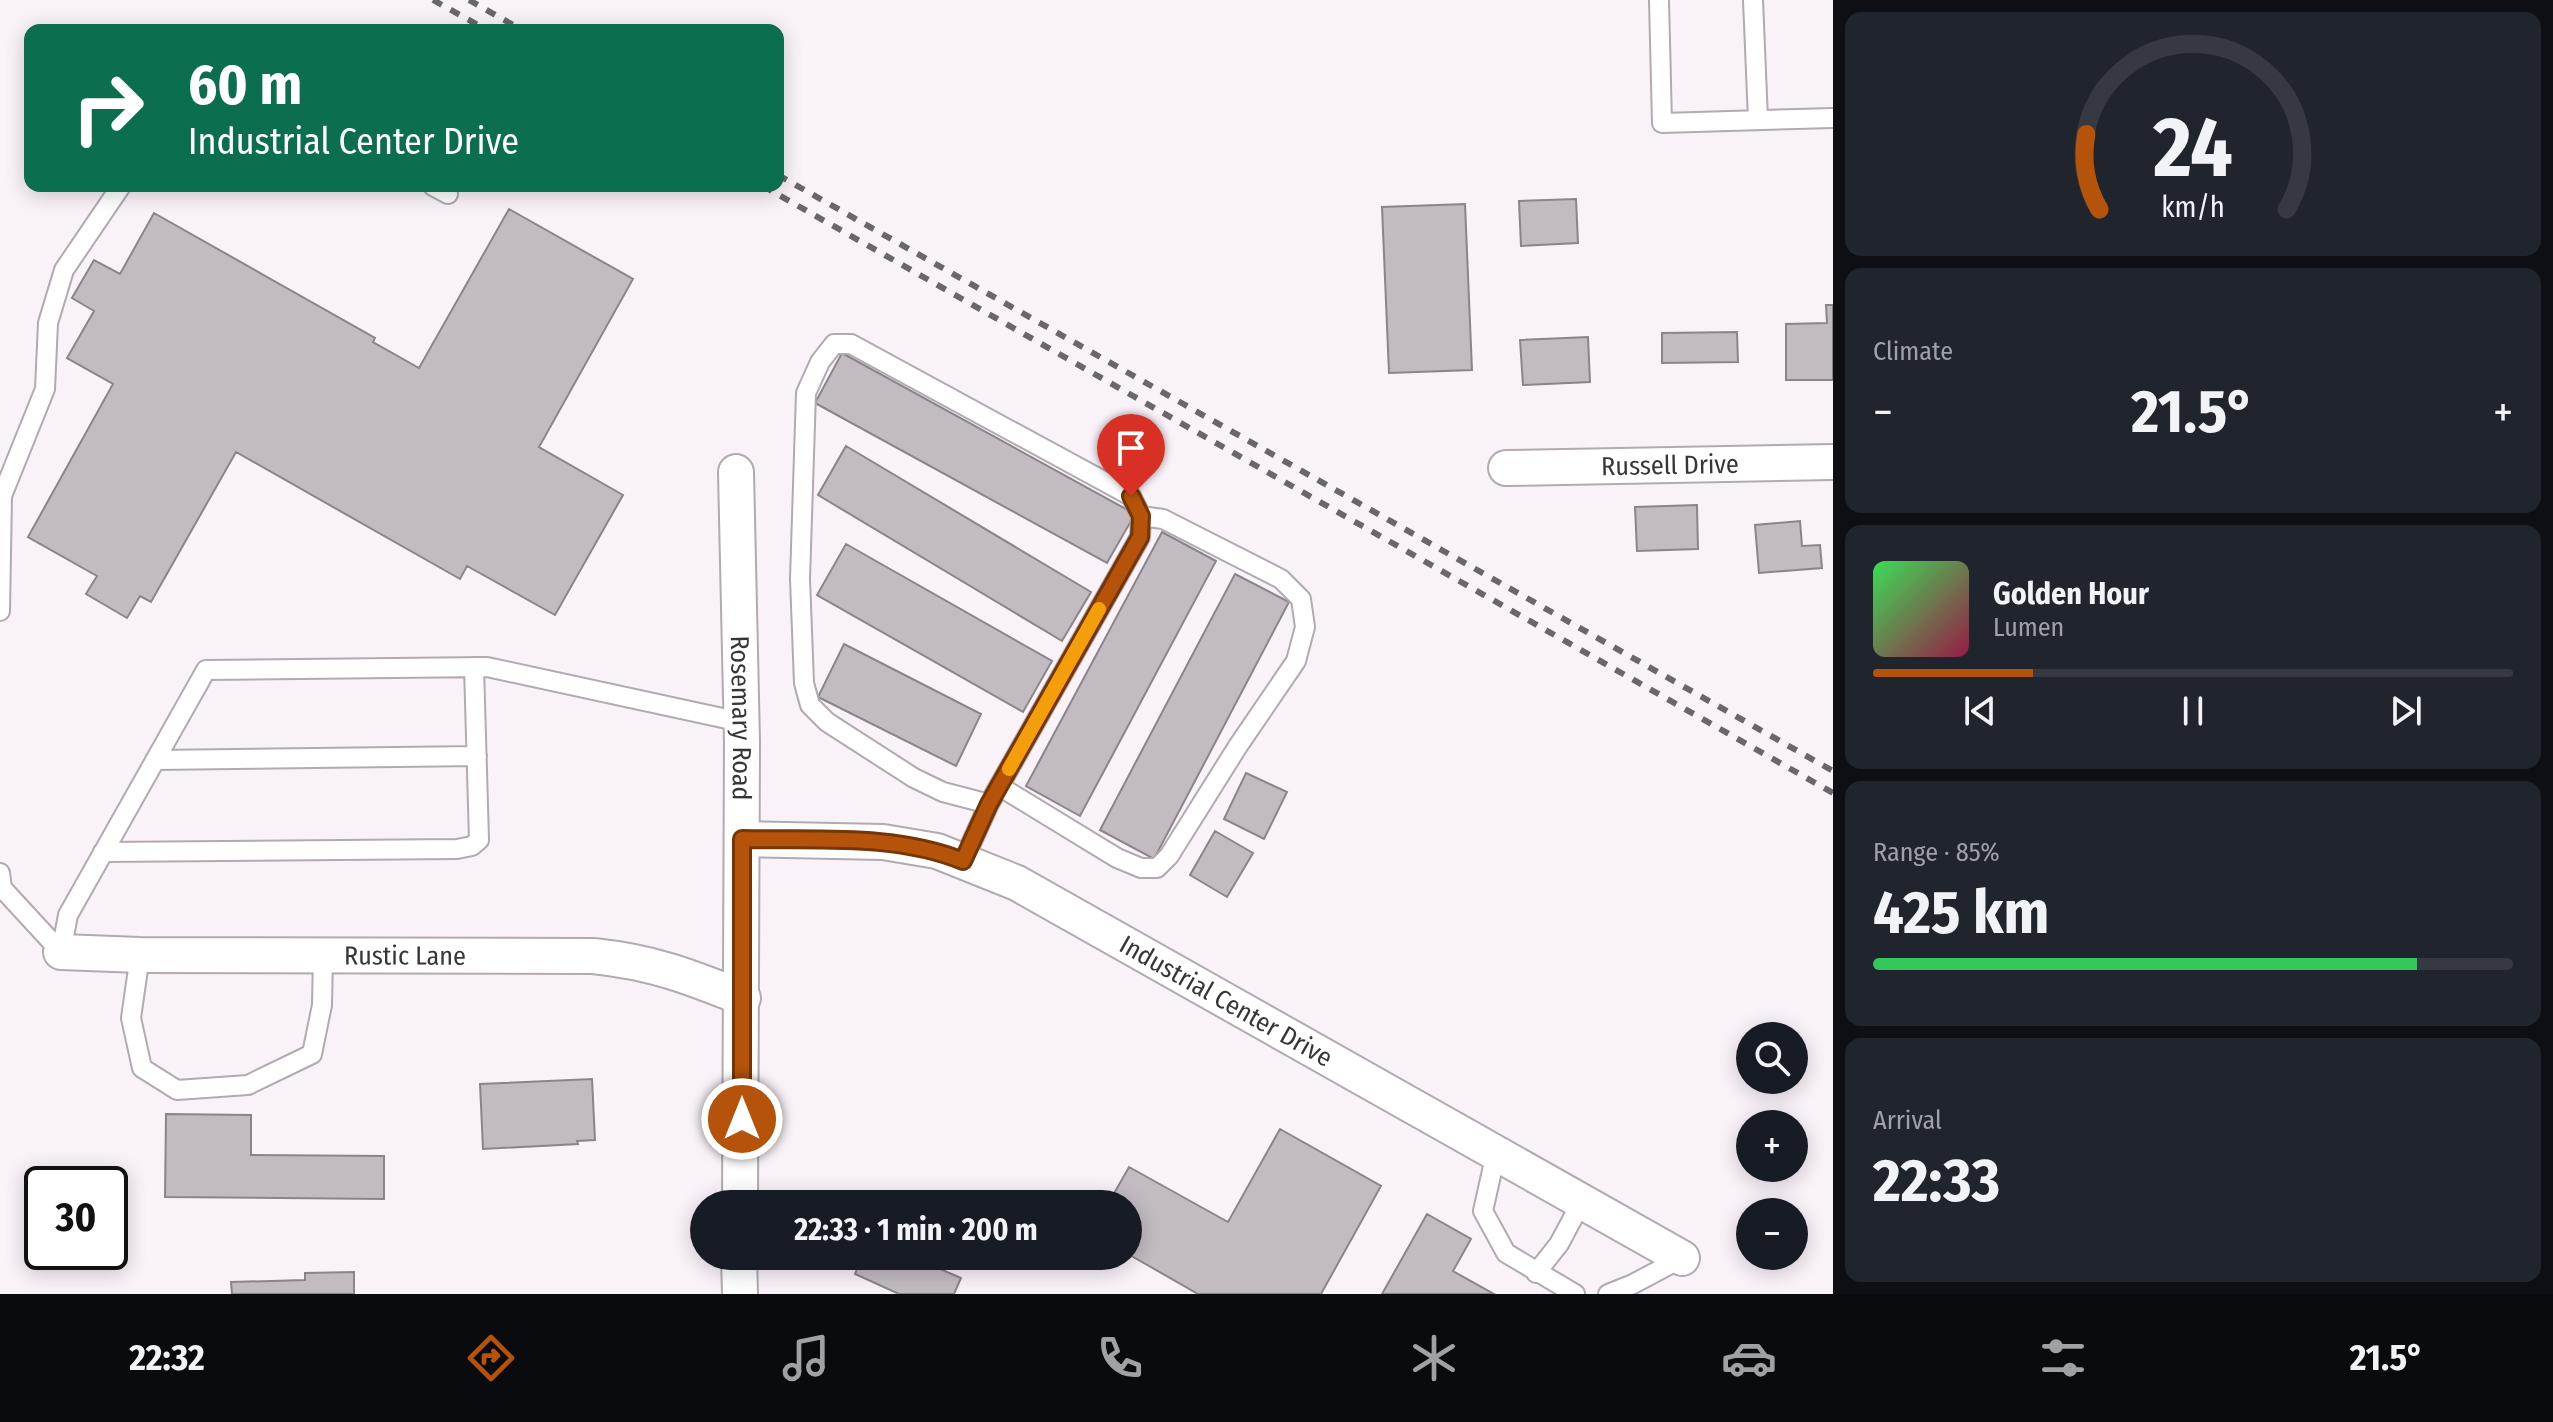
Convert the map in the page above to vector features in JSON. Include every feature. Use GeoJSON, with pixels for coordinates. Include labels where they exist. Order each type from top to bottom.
{"type":"FeatureCollection","features":[{"type":"Feature","properties":{"kind":"street","name":"Russell Drive"},"geometry":{"type":"LineString","coordinates":[[1506,468],[1833,462]]}},
{"type":"Feature","properties":{"kind":"street","name":"Rosemary Road"},"geometry":{"type":"LineString","coordinates":[[736,472],[743,998],[740,1190]]}},
{"type":"Feature","properties":{"kind":"street","name":"Industrial Center Drive"},"geometry":{"type":"LineString","coordinates":[[742,839],[883,842],[937,851],[1017,883],[1682,1258]]}},
{"type":"Feature","properties":{"kind":"street","name":"Rustic Lane"},"geometry":{"type":"LineString","coordinates":[[61,952],[140,955],[593,956],[673,970],[743,998]]}},
{"type":"Feature","properties":{"kind":"street"},"geometry":{"type":"LineString","coordinates":[[739,1270],[740,1294]]}},
{"type":"Feature","properties":{"kind":"lane"},"geometry":{"type":"LineString","coordinates":[[1659,0],[1662,123],[1833,118]]}},
{"type":"Feature","properties":{"kind":"lane"},"geometry":{"type":"LineString","coordinates":[[1753,0],[1758,120]]}},
{"type":"Feature","properties":{"kind":"lane"},"geometry":{"type":"LineString","coordinates":[[0,611],[2,496],[45,389],[48,323],[64,270],[117,192]]}},
{"type":"Feature","properties":{"kind":"lane"},"geometry":{"type":"LineString","coordinates":[[963,861],[989,804],[1140,537],[1141,516],[1131,496],[851,344],[834,344],[820,362],[806,393],[800,579],[804,683],[810,705],[827,722],[914,778],[943,792],[989,804]]}},
{"type":"Feature","properties":{"kind":"lane"},"geometry":{"type":"LineString","coordinates":[[999,786],[1117,858],[1141,868],[1157,868],[1169,856],[1296,661],[1305,627],[1301,599],[1281,579],[1163,519],[1141,516]]}},
{"type":"Feature","properties":{"kind":"lane"},"geometry":{"type":"LineString","coordinates":[[103,852],[457,849],[472,846],[479,840],[474,667]]}},
{"type":"Feature","properties":{"kind":"lane"},"geometry":{"type":"LineString","coordinates":[[61,952],[68,915],[206,670],[487,667],[741,722]]}},
{"type":"Feature","properties":{"kind":"lane"},"geometry":{"type":"LineString","coordinates":[[155,760],[477,756]]}},
{"type":"Feature","properties":{"kind":"lane"},"geometry":{"type":"LineString","coordinates":[[0,873],[2,888],[61,952]]}},
{"type":"Feature","properties":{"kind":"lane"},"geometry":{"type":"LineString","coordinates":[[140,955],[131,1018],[142,1068],[177,1090],[248,1085],[312,1054],[322,1005],[323,955]]}},
{"type":"Feature","properties":{"kind":"lane"},"geometry":{"type":"LineString","coordinates":[[1496,1153],[1483,1211],[1506,1253],[1575,1294]]}},
{"type":"Feature","properties":{"kind":"lane"},"geometry":{"type":"LineString","coordinates":[[1536,1273],[1559,1244],[1582,1201]]}},
{"type":"Feature","properties":{"kind":"lane"},"geometry":{"type":"LineString","coordinates":[[1608,1294],[1682,1258]]}},
{"type":"Feature","properties":{"kind":"building"},"geometry":{"type":"Polygon","coordinates":[[[1576,199],[1578,243],[1521,246],[1519,201],[1576,199]]]}},
{"type":"Feature","properties":{"kind":"building"},"geometry":{"type":"Polygon","coordinates":[[[1465,204],[1472,370],[1389,373],[1382,207],[1465,204]]]}},
{"type":"Feature","properties":{"kind":"building"},"geometry":{"type":"Polygon","coordinates":[[[509,209],[633,279],[539,447],[623,495],[555,615],[467,566],[460,579],[236,452],[151,602],[140,596],[127,618],[86,594],[97,576],[28,537],[113,384],[67,358],[94,311],[72,298],[94,260],[120,274],[154,213],[375,338],[373,342],[419,368],[509,209]]]}},
{"type":"Feature","properties":{"kind":"building"},"geometry":{"type":"Polygon","coordinates":[[[1826,305],[1833,305],[1833,380],[1786,380],[1786,324],[1827,323],[1826,305]]]}},
{"type":"Feature","properties":{"kind":"building"},"geometry":{"type":"Polygon","coordinates":[[[1737,332],[1738,362],[1662,363],[1662,333],[1737,332]]]}},
{"type":"Feature","properties":{"kind":"building"},"geometry":{"type":"Polygon","coordinates":[[[1588,337],[1590,382],[1523,385],[1520,340],[1588,337]]]}},
{"type":"Feature","properties":{"kind":"building"},"geometry":{"type":"Polygon","coordinates":[[[842,353],[1135,514],[1107,563],[815,403],[842,353]]]}},
{"type":"Feature","properties":{"kind":"building"},"geometry":{"type":"Polygon","coordinates":[[[846,446],[1091,592],[1062,641],[818,495],[846,446]]]}},
{"type":"Feature","properties":{"kind":"building"},"geometry":{"type":"Polygon","coordinates":[[[1697,505],[1698,549],[1637,551],[1635,507],[1697,505]]]}},
{"type":"Feature","properties":{"kind":"building"},"geometry":{"type":"Polygon","coordinates":[[[1800,521],[1802,546],[1820,545],[1822,568],[1759,573],[1755,525],[1800,521]]]}},
{"type":"Feature","properties":{"kind":"building"},"geometry":{"type":"Polygon","coordinates":[[[1162,532],[1216,561],[1080,816],[1026,786],[1162,532]]]}},
{"type":"Feature","properties":{"kind":"building"},"geometry":{"type":"Polygon","coordinates":[[[846,544],[1052,661],[1023,712],[817,595],[846,544]]]}},
{"type":"Feature","properties":{"kind":"building"},"geometry":{"type":"Polygon","coordinates":[[[1235,574],[1289,602],[1154,859],[1100,830],[1235,574]]]}},
{"type":"Feature","properties":{"kind":"building"},"geometry":{"type":"Polygon","coordinates":[[[844,644],[981,714],[956,766],[818,697],[844,644]]]}},
{"type":"Feature","properties":{"kind":"building"},"geometry":{"type":"Polygon","coordinates":[[[1246,773],[1287,792],[1264,839],[1224,819],[1246,773]]]}},
{"type":"Feature","properties":{"kind":"building"},"geometry":{"type":"Polygon","coordinates":[[[1215,831],[1253,853],[1227,897],[1190,875],[1215,831]]]}},
{"type":"Feature","properties":{"kind":"building"},"geometry":{"type":"Polygon","coordinates":[[[592,1079],[595,1140],[577,1141],[578,1144],[483,1149],[480,1084],[592,1079]]]}},
{"type":"Feature","properties":{"kind":"building"},"geometry":{"type":"Polygon","coordinates":[[[166,1114],[251,1115],[251,1155],[384,1156],[384,1199],[165,1197],[166,1114]]]}},
{"type":"Feature","properties":{"kind":"building"},"geometry":{"type":"Polygon","coordinates":[[[1280,1129],[1381,1186],[1321,1294],[1198,1294],[1142,1262],[1142,1190],[1116,1190],[1129,1167],[1228,1222],[1280,1129]]]}},
{"type":"Feature","properties":{"kind":"building"},"geometry":{"type":"Polygon","coordinates":[[[1427,1214],[1471,1239],[1453,1271],[1494,1294],[1382,1294],[1427,1214]]]}},
{"type":"Feature","properties":{"kind":"building"},"geometry":{"type":"Polygon","coordinates":[[[857,1270],[942,1270],[961,1278],[954,1294],[899,1294],[855,1274],[857,1270]]]}},
{"type":"Feature","properties":{"kind":"building"},"geometry":{"type":"Polygon","coordinates":[[[354,1272],[354,1294],[232,1294],[231,1282],[305,1280],[305,1273],[354,1272]]]}},
{"type":"Feature","properties":{"kind":"railway"},"geometry":{"type":"LineString","coordinates":[[433,0],[476,24]]}},
{"type":"Feature","properties":{"kind":"railway"},"geometry":{"type":"LineString","coordinates":[[469,0],[511,24]]}},
{"type":"Feature","properties":{"kind":"railway"},"geometry":{"type":"LineString","coordinates":[[784,178],[1833,771]]}},
{"type":"Feature","properties":{"kind":"railway"},"geometry":{"type":"LineString","coordinates":[[774,192],[1833,793]]}},
{"type":"Feature","properties":{"kind":"slow traffic"},"geometry":{"type":"LineString","coordinates":[[1009,769],[1099,609]]}},
{"type":"Feature","properties":{"kind":"route"},"geometry":{"type":"LineString","coordinates":[[742,1119],[742,839],[883,842],[937,851],[963,861],[989,804],[1140,537],[1141,516],[1131,496]]}}]}
